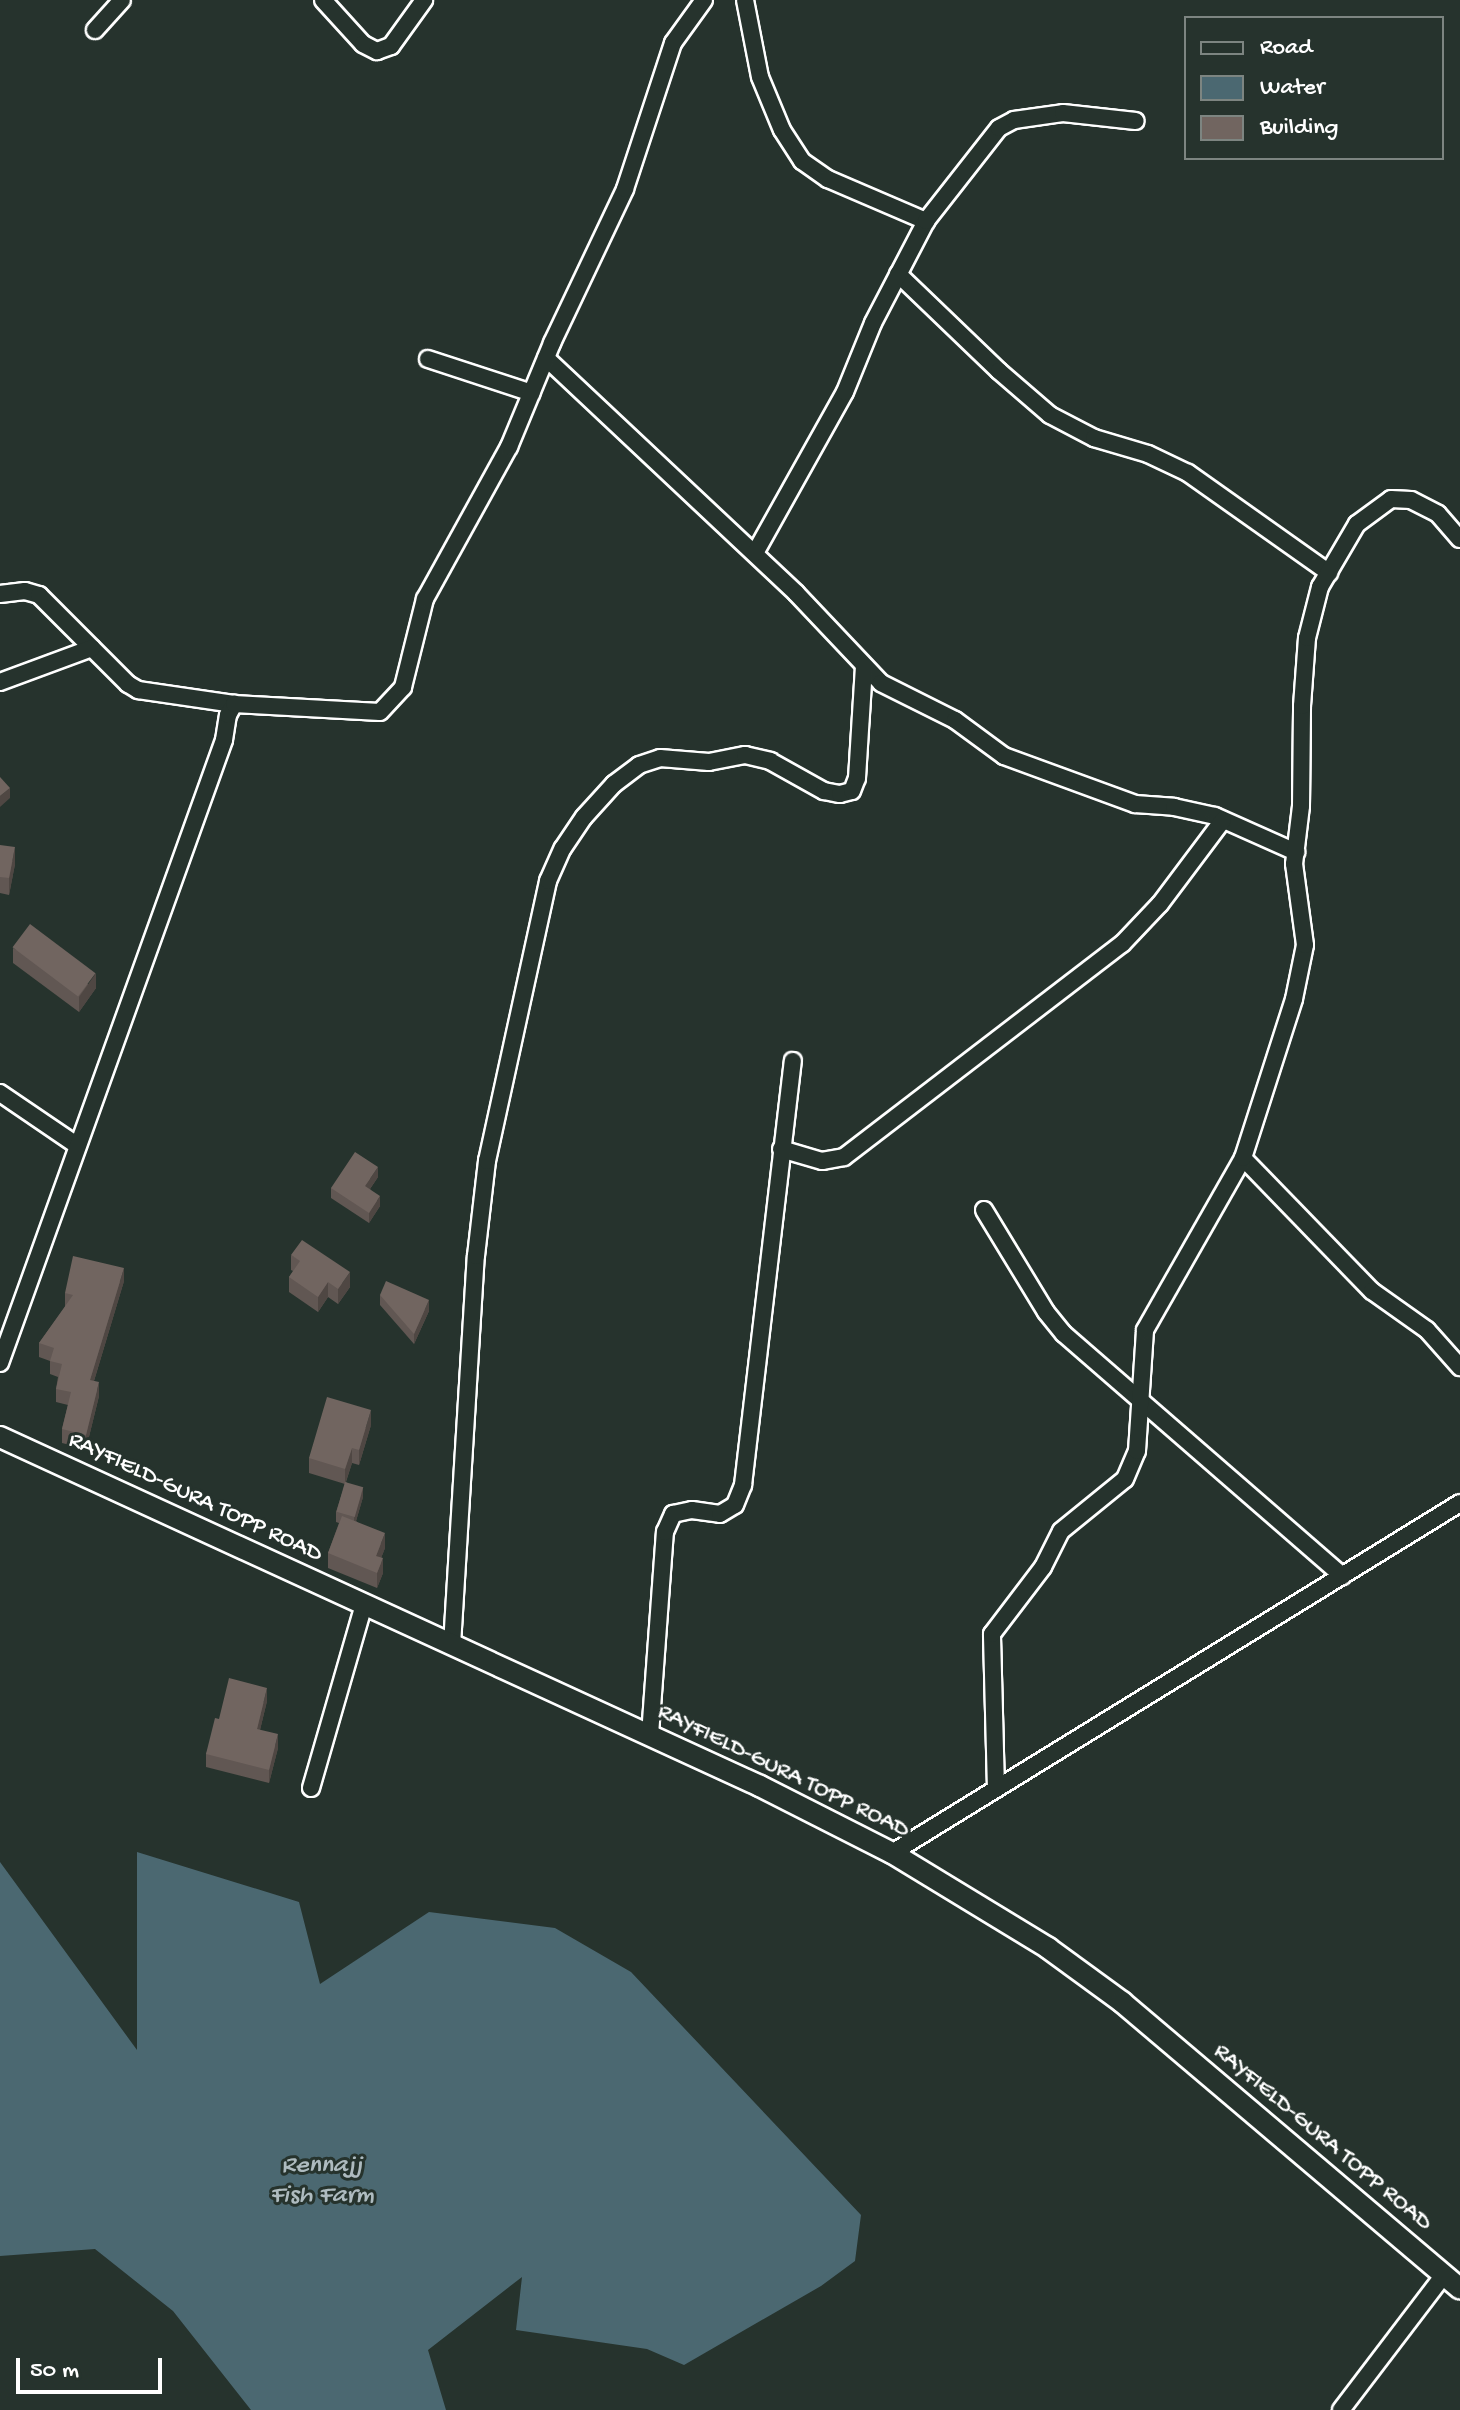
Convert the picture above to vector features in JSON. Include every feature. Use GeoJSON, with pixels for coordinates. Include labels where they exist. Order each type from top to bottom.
{"type":"FeatureCollection","features":[{"type":"Feature","properties":{"kind":"street"},"geometry":{"type":"LineString","coordinates":[[95,30],[122,0]]}},
{"type":"Feature","properties":{"kind":"street"},"geometry":{"type":"LineString","coordinates":[[323,0],[363,44],[377,51],[391,46],[424,0]]}},
{"type":"Feature","properties":{"kind":"street"},"geometry":{"type":"LineString","coordinates":[[0,594],[25,591],[39,595],[138,690],[234,704],[366,714],[380,712],[391,703],[403,687],[425,599],[491,483],[625,189],[673,43],[704,0]]}},
{"type":"Feature","properties":{"kind":"street"},"geometry":{"type":"LineString","coordinates":[[745,0],[760,77],[782,130],[802,161],[828,179],[926,221]]}},
{"type":"Feature","properties":{"kind":"street"},"geometry":{"type":"LineString","coordinates":[[755,553],[845,392],[898,274],[926,221],[999,128],[1014,120],[1085,113],[1136,121]]}},
{"type":"Feature","properties":{"kind":"street"},"geometry":{"type":"LineString","coordinates":[[898,274],[999,371],[1050,415],[1094,438],[1148,454],[1188,473],[1329,573]]}},
{"type":"Feature","properties":{"kind":"street"},"geometry":{"type":"LineString","coordinates":[[546,358],[755,553],[881,683],[955,720],[1004,756],[1135,804],[1174,807],[1223,820],[1296,852]]}},
{"type":"Feature","properties":{"kind":"street"},"geometry":{"type":"LineString","coordinates":[[428,359],[532,393]]}},
{"type":"Feature","properties":{"kind":"street"},"geometry":{"type":"LineString","coordinates":[[996,1789],[992,1634],[1043,1567],[1061,1531],[1125,1479],[1137,1451],[1145,1330],[1243,1158],[1269,1086],[1305,945],[1296,852],[1307,638],[1320,587],[1357,524],[1391,499],[1411,500],[1438,514],[1460,539]]}},
{"type":"Feature","properties":{"kind":"street"},"geometry":{"type":"LineString","coordinates":[[0,682],[92,648]]}},
{"type":"Feature","properties":{"kind":"street"},"geometry":{"type":"LineString","coordinates":[[452,1645],[476,1256],[487,1161],[548,881],[570,838],[614,784],[639,765],[660,758],[709,762],[745,755],[770,761],[824,791],[840,794],[852,791],[857,778],[864,666]]}},
{"type":"Feature","properties":{"kind":"street"},"geometry":{"type":"LineString","coordinates":[[0,1363],[234,704]]}},
{"type":"Feature","properties":{"kind":"street"},"geometry":{"type":"LineString","coordinates":[[781,1149],[822,1161],[844,1157],[1122,944],[1160,904],[1223,820]]}},
{"type":"Feature","properties":{"kind":"street"},"geometry":{"type":"LineString","coordinates":[[650,1735],[665,1532],[673,1514],[692,1510],[720,1514],[735,1505],[743,1485],[793,1061]]}},
{"type":"Feature","properties":{"kind":"street"},"geometry":{"type":"LineString","coordinates":[[0,1093],[78,1146]]}},
{"type":"Feature","properties":{"kind":"street"},"geometry":{"type":"LineString","coordinates":[[1243,1158],[1372,1291],[1427,1330],[1460,1367]]}},
{"type":"Feature","properties":{"kind":"street"},"geometry":{"type":"LineString","coordinates":[[984,1210],[1046,1312],[1064,1334],[1342,1576]]}},
{"type":"Feature","properties":{"kind":"street","name":"RAYFIELD-GURA TOPP ROAD"},"geometry":{"type":"LineString","coordinates":[[0,1437],[650,1735],[892,1853],[1048,1948],[1122,2002],[1460,2289]]}},
{"type":"Feature","properties":{"kind":"street"},"geometry":{"type":"LineString","coordinates":[[892,1853],[1460,1503]]}},
{"type":"Feature","properties":{"kind":"street"},"geometry":{"type":"LineString","coordinates":[[311,1788],[364,1604]]}},
{"type":"Feature","properties":{"kind":"street"},"geometry":{"type":"LineString","coordinates":[[1341,2410],[1444,2275]]}},
{"type":"Feature","properties":{"kind":"water","name":"Rennajj Fish Farm"},"geometry":{"type":"Polygon","coordinates":[[[137,1852],[299,1902],[320,1984],[429,1912],[555,1928],[631,1972],[861,2215],[855,2261],[821,2286],[684,2365],[647,2349],[516,2330],[522,2277],[428,2350],[446,2410],[251,2410],[173,2311],[95,2249],[0,2256],[0,1862],[137,2050],[137,1852]]]}},
{"type":"Feature","properties":{"kind":"building"},"geometry":{"type":"Polygon","coordinates":[[[0,777],[10,788],[0,796],[0,777]]]}},
{"type":"Feature","properties":{"kind":"building"},"geometry":{"type":"Polygon","coordinates":[[[0,845],[15,847],[9,878],[0,877],[0,845]]]}},
{"type":"Feature","properties":{"kind":"building"},"geometry":{"type":"Polygon","coordinates":[[[30,924],[95,973],[78,997],[13,947],[30,924]]]}},
{"type":"Feature","properties":{"kind":"building"},"geometry":{"type":"Polygon","coordinates":[[[355,1152],[378,1167],[365,1186],[380,1196],[369,1213],[331,1188],[355,1152]]]}},
{"type":"Feature","properties":{"kind":"building"},"geometry":{"type":"Polygon","coordinates":[[[302,1240],[350,1272],[338,1289],[328,1282],[318,1297],[289,1277],[300,1261],[291,1255],[302,1240]]]}},
{"type":"Feature","properties":{"kind":"building"},"geometry":{"type":"Polygon","coordinates":[[[73,1256],[124,1268],[90,1380],[99,1382],[86,1435],[62,1429],[71,1392],[56,1389],[62,1364],[50,1361],[54,1348],[39,1343],[73,1295],[65,1293],[73,1256]]]}},
{"type":"Feature","properties":{"kind":"building"},"geometry":{"type":"Polygon","coordinates":[[[386,1281],[429,1300],[414,1334],[380,1295],[386,1281]]]}},
{"type":"Feature","properties":{"kind":"building"},"geometry":{"type":"Polygon","coordinates":[[[327,1397],[371,1410],[359,1450],[352,1448],[345,1469],[309,1458],[327,1397]]]}},
{"type":"Feature","properties":{"kind":"building"},"geometry":{"type":"Polygon","coordinates":[[[345,1482],[363,1487],[355,1517],[336,1512],[345,1482]]]}},
{"type":"Feature","properties":{"kind":"building"},"geometry":{"type":"Polygon","coordinates":[[[342,1516],[385,1533],[376,1556],[383,1558],[377,1573],[328,1553],[342,1516]]]}},
{"type":"Feature","properties":{"kind":"building"},"geometry":{"type":"Polygon","coordinates":[[[229,1678],[267,1688],[257,1729],[278,1734],[269,1770],[206,1754],[229,1678]]]}}]}
